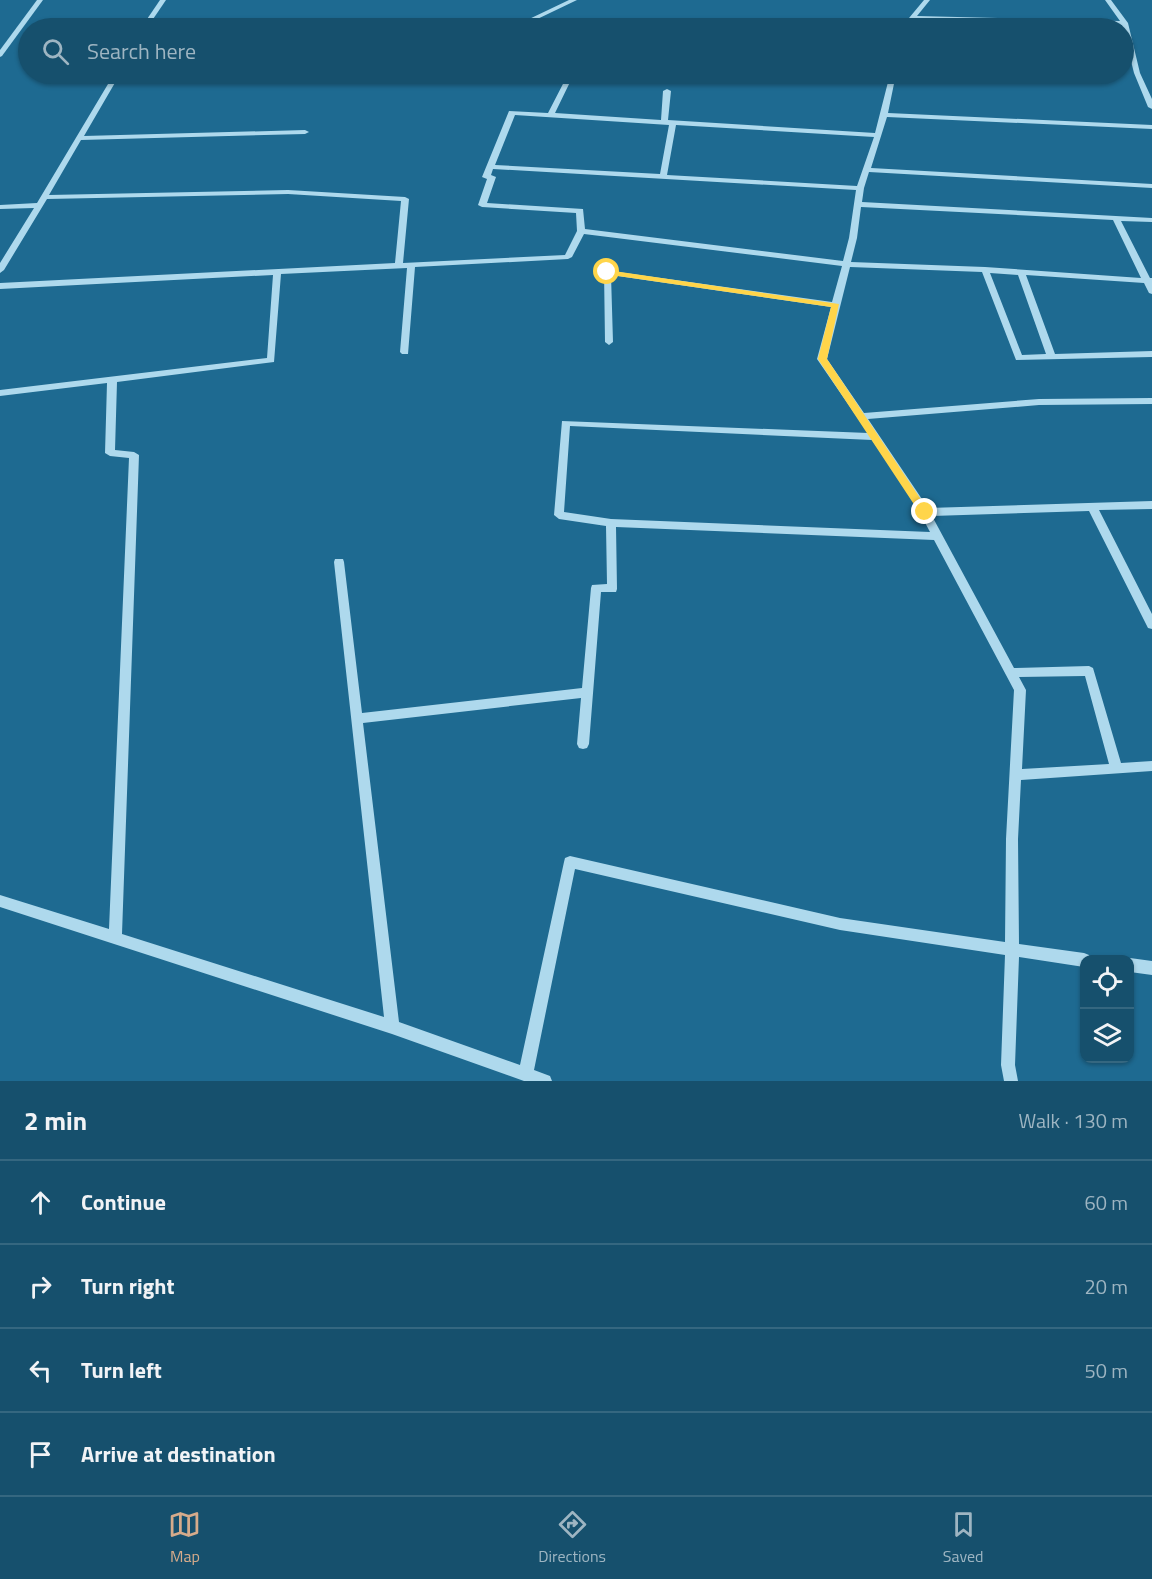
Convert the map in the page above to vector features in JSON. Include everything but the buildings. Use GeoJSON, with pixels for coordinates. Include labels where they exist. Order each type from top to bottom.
{"type":"FeatureCollection","features":[{"type":"Feature","properties":{"kind":"street"},"geometry":{"type":"LineString","coordinates":[[27,18],[40,0]]}},
{"type":"Feature","properties":{"kind":"street"},"geometry":{"type":"LineString","coordinates":[[151,18],[163,0]]}},
{"type":"Feature","properties":{"kind":"street"},"geometry":{"type":"LineString","coordinates":[[536,18],[574,0]]}},
{"type":"Feature","properties":{"kind":"street"},"geometry":{"type":"LineString","coordinates":[[912,18],[927,0]]}},
{"type":"Feature","properties":{"kind":"street"},"geometry":{"type":"LineString","coordinates":[[1108,0],[1121,18]]}},
{"type":"Feature","properties":{"kind":"street"},"geometry":{"type":"LineString","coordinates":[[0,55],[18,30]]}},
{"type":"Feature","properties":{"kind":"street"},"geometry":{"type":"LineString","coordinates":[[1134,74],[1149,94],[1152,107]]}},
{"type":"Feature","properties":{"kind":"street"},"geometry":{"type":"LineString","coordinates":[[0,269],[111,84]]}},
{"type":"Feature","properties":{"kind":"street"},"geometry":{"type":"LineString","coordinates":[[551,115],[566,84]]}},
{"type":"Feature","properties":{"kind":"street"},"geometry":{"type":"LineString","coordinates":[[890,84],[883,115],[860,188],[847,264],[822,359],[925,512],[1020,690],[1012,839],[1012,951],[1008,1065],[1011,1081]]}},
{"type":"Feature","properties":{"kind":"street"},"geometry":{"type":"LineString","coordinates":[[663,177],[668,122],[667,91]]}},
{"type":"Feature","properties":{"kind":"street"},"geometry":{"type":"LineString","coordinates":[[0,286],[568,257],[581,231],[580,211],[482,205],[492,177],[486,177],[512,113],[877,135]]}},
{"type":"Feature","properties":{"kind":"street"},"geometry":{"type":"LineString","coordinates":[[883,115],[1152,127]]}},
{"type":"Feature","properties":{"kind":"street"},"geometry":{"type":"LineString","coordinates":[[79,138],[305,132]]}},
{"type":"Feature","properties":{"kind":"street"},"geometry":{"type":"LineString","coordinates":[[490,167],[860,188]]}},
{"type":"Feature","properties":{"kind":"street"},"geometry":{"type":"LineString","coordinates":[[866,170],[1152,186]]}},
{"type":"Feature","properties":{"kind":"street"},"geometry":{"type":"LineString","coordinates":[[0,207],[42,201],[288,192],[405,199],[399,265]]}},
{"type":"Feature","properties":{"kind":"street"},"geometry":{"type":"LineString","coordinates":[[857,204],[1152,220]]}},
{"type":"Feature","properties":{"kind":"street"},"geometry":{"type":"LineString","coordinates":[[1116,218],[1152,291]]}},
{"type":"Feature","properties":{"kind":"street"},"geometry":{"type":"LineString","coordinates":[[581,231],[847,264],[1149,281]]}},
{"type":"Feature","properties":{"kind":"street"},"geometry":{"type":"LineString","coordinates":[[405,352],[411,265]]}},
{"type":"Feature","properties":{"kind":"street"},"geometry":{"type":"LineString","coordinates":[[985,270],[1019,358],[1152,354]]}},
{"type":"Feature","properties":{"kind":"street"},"geometry":{"type":"LineString","coordinates":[[0,393],[271,360],[277,272]]}},
{"type":"Feature","properties":{"kind":"street"},"geometry":{"type":"LineString","coordinates":[[609,342],[607,272],[836,305]]}},
{"type":"Feature","properties":{"kind":"street"},"geometry":{"type":"LineString","coordinates":[[1021,272],[1052,357]]}},
{"type":"Feature","properties":{"kind":"street"},"geometry":{"type":"LineString","coordinates":[[112,379],[110,453],[134,455],[115,938]]}},
{"type":"Feature","properties":{"kind":"street"},"geometry":{"type":"LineString","coordinates":[[861,416],[1039,402],[1152,400]]}},
{"type":"Feature","properties":{"kind":"street"},"geometry":{"type":"LineString","coordinates":[[875,436],[565,423],[559,514],[611,523],[937,536]]}},
{"type":"Feature","properties":{"kind":"street"},"geometry":{"type":"LineString","coordinates":[[925,512],[1152,505]]}},
{"type":"Feature","properties":{"kind":"street"},"geometry":{"type":"LineString","coordinates":[[1092,507],[1152,625]]}},
{"type":"Feature","properties":{"kind":"street"},"geometry":{"type":"LineString","coordinates":[[583,744],[596,588],[612,589],[611,523]]}},
{"type":"Feature","properties":{"kind":"street"},"geometry":{"type":"LineString","coordinates":[[339,562],[392,1027]]}},
{"type":"Feature","properties":{"kind":"street"},"geometry":{"type":"LineString","coordinates":[[1011,673],[1089,671],[1116,768]]}},
{"type":"Feature","properties":{"kind":"street"},"geometry":{"type":"LineString","coordinates":[[357,719],[587,692]]}},
{"type":"Feature","properties":{"kind":"street"},"geometry":{"type":"LineString","coordinates":[[1016,775],[1152,766]]}},
{"type":"Feature","properties":{"kind":"street"},"geometry":{"type":"LineString","coordinates":[[526,1073],[570,862],[840,924],[1080,960]]}},
{"type":"Feature","properties":{"kind":"street"},"geometry":{"type":"LineString","coordinates":[[0,901],[392,1027],[545,1081]]}},
{"type":"Feature","properties":{"kind":"street"},"geometry":{"type":"LineString","coordinates":[[1134,966],[1152,968]]}},
{"type":"Feature","properties":{"kind":"route"},"geometry":{"type":"LineString","coordinates":[[607,272],[836,305],[822,359],[925,512]]}}]}
